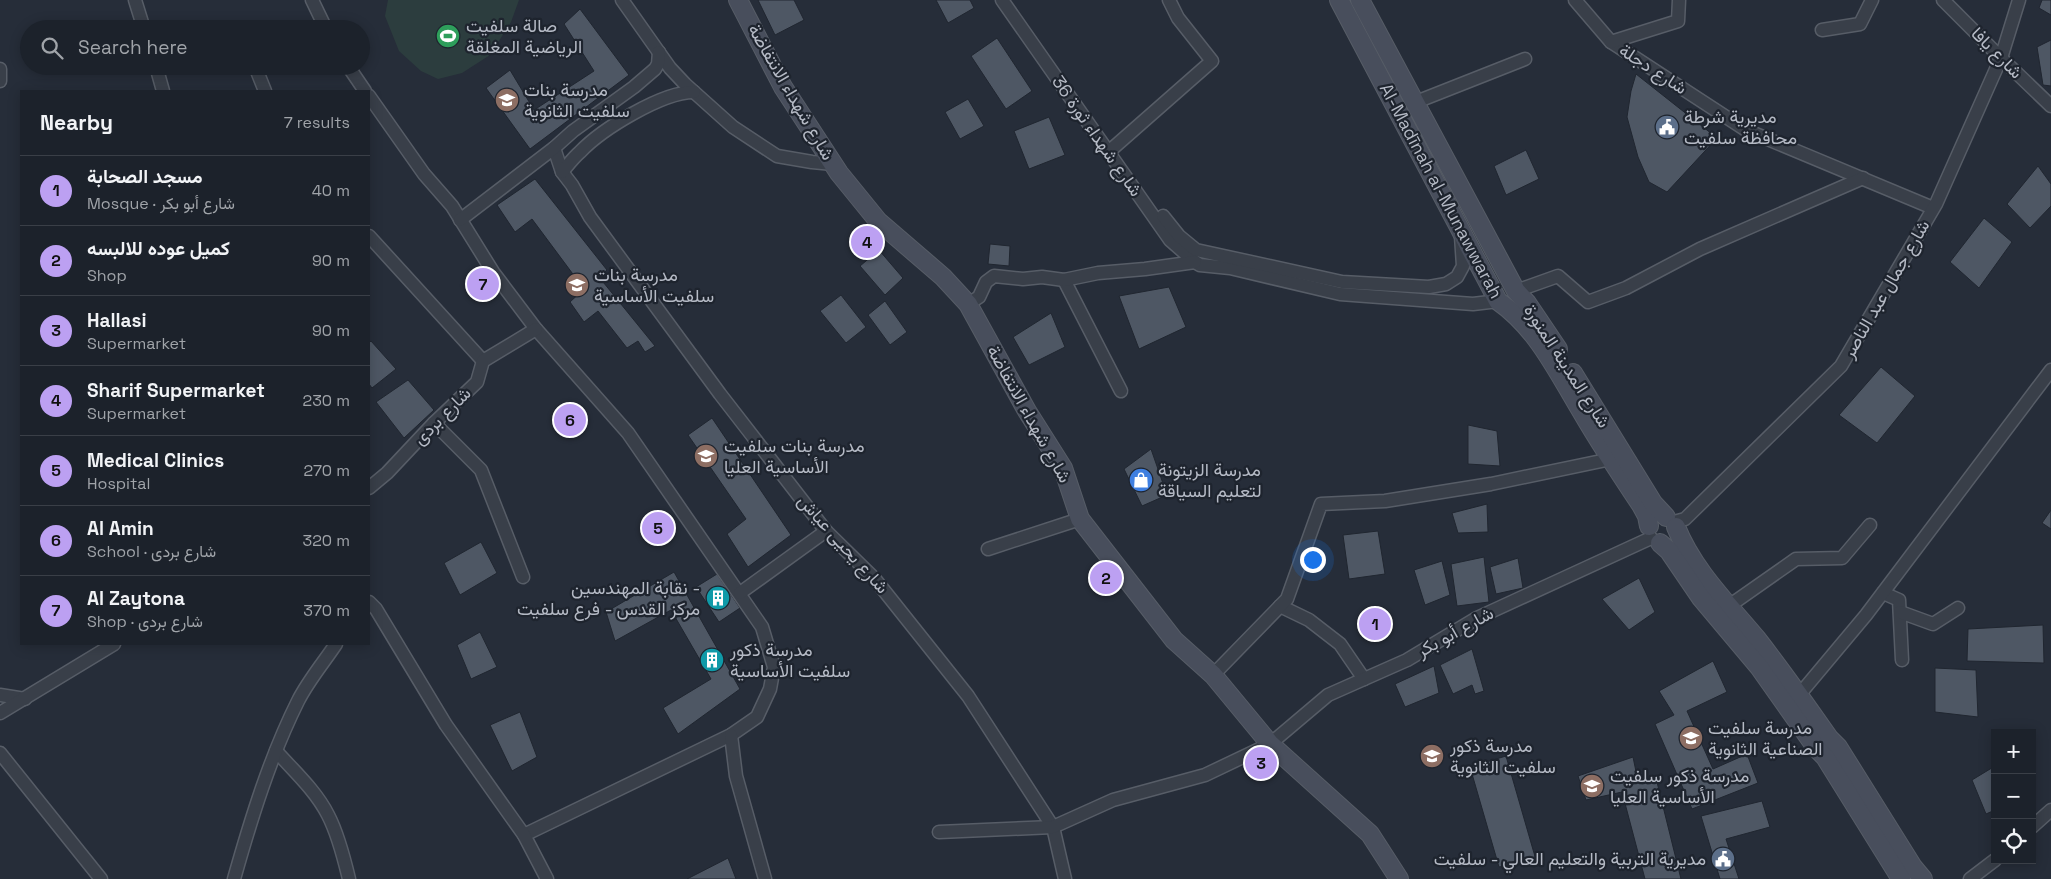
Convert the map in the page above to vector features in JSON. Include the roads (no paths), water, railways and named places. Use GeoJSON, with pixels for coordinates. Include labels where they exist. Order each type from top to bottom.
{"type":"FeatureCollection","features":[{"type":"Feature","properties":{"kind":"main road","name":"شارع شهداء الانتفاضة"},"geometry":{"type":"LineString","coordinates":[[738,0],[784,87],[833,164],[878,221],[943,277],[968,304],[1027,411],[1063,468],[1080,519],[1174,640],[1213,675],[1270,744],[1370,834],[1400,879]]}},
{"type":"Feature","properties":{"kind":"main road","name":"Al-Madīnah al-Munawwarah"},"geometry":{"type":"LineString","coordinates":[[1339,0],[1498,301],[1524,322],[1538,340],[1648,516],[1653,536]]}},
{"type":"Feature","properties":{"kind":"main road","name":"شارع المدينة المنورة"},"geometry":{"type":"LineString","coordinates":[[1360,0],[1516,291],[1527,303],[1562,354],[1653,503],[1672,522],[1692,557],[1772,658],[1838,747],[1922,879]]}},
{"type":"Feature","properties":{"kind":"main road"},"geometry":{"type":"LineString","coordinates":[[1662,516],[1672,522],[1676,532],[1671,540],[1653,536],[1654,519],[1662,516]]}},
{"type":"Feature","properties":{"kind":"main road"},"geometry":{"type":"LineString","coordinates":[[1653,536],[1669,551],[1692,585],[1759,667],[1817,749],[1825,757],[1901,879]]}},
{"type":"Feature","properties":{"kind":"street"},"geometry":{"type":"LineString","coordinates":[[135,0],[141,20]]}},
{"type":"Feature","properties":{"kind":"street"},"geometry":{"type":"LineString","coordinates":[[312,0],[322,20]]}},
{"type":"Feature","properties":{"kind":"street"},"geometry":{"type":"LineString","coordinates":[[622,0],[670,68],[732,127],[777,156],[833,164]]}},
{"type":"Feature","properties":{"kind":"street","name":"شارع شهداء ثورة 36"},"geometry":{"type":"LineString","coordinates":[[1002,0],[1170,240],[1197,259]]}},
{"type":"Feature","properties":{"kind":"street","name":"شارع شهداء ثورة 36"},"geometry":{"type":"LineString","coordinates":[[1009,0],[1113,148],[1197,259]]}},
{"type":"Feature","properties":{"kind":"street"},"geometry":{"type":"LineString","coordinates":[[1113,148],[1212,61],[1178,18],[1169,0]]}},
{"type":"Feature","properties":{"kind":"street","name":"شارع دجلة"},"geometry":{"type":"LineString","coordinates":[[1576,0],[1611,42],[1746,130],[1934,208]]}},
{"type":"Feature","properties":{"kind":"street"},"geometry":{"type":"LineString","coordinates":[[1611,42],[1678,20],[1679,0]]}},
{"type":"Feature","properties":{"kind":"street"},"geometry":{"type":"LineString","coordinates":[[1822,30],[1860,24],[1872,0]]}},
{"type":"Feature","properties":{"kind":"street","name":"شارع يافا"},"geometry":{"type":"LineString","coordinates":[[1943,0],[2051,106]]}},
{"type":"Feature","properties":{"kind":"street","name":"شارع جمال عبد الناصر"},"geometry":{"type":"LineString","coordinates":[[1672,522],[1685,519],[1841,366],[1934,208],[2001,58],[2019,0]]}},
{"type":"Feature","properties":{"kind":"street"},"geometry":{"type":"LineString","coordinates":[[460,220],[554,148],[573,131],[634,88],[655,69],[658,64],[659,52]]}},
{"type":"Feature","properties":{"kind":"street"},"geometry":{"type":"LineString","coordinates":[[1416,102],[1525,59]]}},
{"type":"Feature","properties":{"kind":"street"},"geometry":{"type":"LineString","coordinates":[[0,68],[0,81]]}},
{"type":"Feature","properties":{"kind":"street"},"geometry":{"type":"LineString","coordinates":[[159,75],[163,90]]}},
{"type":"Feature","properties":{"kind":"street"},"geometry":{"type":"LineString","coordinates":[[259,75],[265,90]]}},
{"type":"Feature","properties":{"kind":"street"},"geometry":{"type":"LineString","coordinates":[[354,75],[364,90]]}},
{"type":"Feature","properties":{"kind":"street"},"geometry":{"type":"LineString","coordinates":[[562,172],[580,151],[628,118],[656,102],[675,94],[694,92]]}},
{"type":"Feature","properties":{"kind":"street"},"geometry":{"type":"LineString","coordinates":[[370,97],[424,174],[449,202],[493,272],[536,329],[628,432],[762,627],[774,667],[770,689],[757,717],[731,735],[524,836]]}},
{"type":"Feature","properties":{"kind":"street"},"geometry":{"type":"LineString","coordinates":[[554,148],[562,172]]}},
{"type":"Feature","properties":{"kind":"street"},"geometry":{"type":"LineString","coordinates":[[539,159],[562,172]]}},
{"type":"Feature","properties":{"kind":"street","name":"شارع يحيى عياش"},"geometry":{"type":"LineString","coordinates":[[562,172],[572,185],[590,217],[656,308],[826,531],[874,578],[968,696],[1054,827],[1065,879]]}},
{"type":"Feature","properties":{"kind":"street"},"geometry":{"type":"LineString","coordinates":[[1516,291],[1558,276],[1588,302],[1626,288],[1700,250],[1863,178]]}},
{"type":"Feature","properties":{"kind":"street"},"geometry":{"type":"LineString","coordinates":[[968,304],[979,297],[986,282],[994,276],[1042,277],[1064,280],[1098,273],[1163,266],[1197,259],[1342,282],[1430,286],[1446,284],[1457,277],[1463,266],[1459,228]]}},
{"type":"Feature","properties":{"kind":"street"},"geometry":{"type":"LineString","coordinates":[[370,237],[483,361],[536,329]]}},
{"type":"Feature","properties":{"kind":"street"},"geometry":{"type":"LineString","coordinates":[[1163,266],[1172,255],[1170,240]]}},
{"type":"Feature","properties":{"kind":"street"},"geometry":{"type":"LineString","coordinates":[[1197,259],[1340,294],[1473,304],[1498,301]]}},
{"type":"Feature","properties":{"kind":"street"},"geometry":{"type":"LineString","coordinates":[[1064,280],[1121,391]]}},
{"type":"Feature","properties":{"kind":"street","name":"شارع بردى"},"geometry":{"type":"LineString","coordinates":[[370,487],[387,473],[434,423],[477,382],[483,361]]}},
{"type":"Feature","properties":{"kind":"street"},"geometry":{"type":"LineString","coordinates":[[1799,695],[1883,593],[2051,370]]}},
{"type":"Feature","properties":{"kind":"street"},"geometry":{"type":"LineString","coordinates":[[434,423],[481,470],[523,577]]}},
{"type":"Feature","properties":{"kind":"street"},"geometry":{"type":"LineString","coordinates":[[1213,675],[1287,599],[1321,504],[1385,501],[1491,484],[1611,459]]}},
{"type":"Feature","properties":{"kind":"street"},"geometry":{"type":"LineString","coordinates":[[988,550],[1080,519]]}},
{"type":"Feature","properties":{"kind":"street"},"geometry":{"type":"LineString","coordinates":[[1729,606],[1796,559],[1842,558],[1870,526]]}},
{"type":"Feature","properties":{"kind":"street"},"geometry":{"type":"LineString","coordinates":[[740,593],[826,531]]}},
{"type":"Feature","properties":{"kind":"street","name":"شارع أبو بكر"},"geometry":{"type":"LineString","coordinates":[[1054,827],[1114,800],[1205,775],[1270,744],[1328,695],[1407,660],[1477,618],[1653,536]]}},
{"type":"Feature","properties":{"kind":"street"},"geometry":{"type":"LineString","coordinates":[[1883,593],[1899,600],[1902,660]]}},
{"type":"Feature","properties":{"kind":"street"},"geometry":{"type":"LineString","coordinates":[[1280,606],[1309,620],[1340,644],[1364,679]]}},
{"type":"Feature","properties":{"kind":"street"},"geometry":{"type":"LineString","coordinates":[[1900,612],[1933,624],[1958,608]]}},
{"type":"Feature","properties":{"kind":"street"},"geometry":{"type":"LineString","coordinates":[[371,609],[446,725],[524,836],[547,879]]}},
{"type":"Feature","properties":{"kind":"street"},"geometry":{"type":"LineString","coordinates":[[0,713],[112,645]]}},
{"type":"Feature","properties":{"kind":"street"},"geometry":{"type":"LineString","coordinates":[[234,879],[276,751],[298,700],[335,645]]}},
{"type":"Feature","properties":{"kind":"street"},"geometry":{"type":"LineString","coordinates":[[0,695],[25,699]]}},
{"type":"Feature","properties":{"kind":"street"},"geometry":{"type":"LineString","coordinates":[[731,735],[736,776],[765,879]]}},
{"type":"Feature","properties":{"kind":"street"},"geometry":{"type":"LineString","coordinates":[[276,751],[303,780],[328,815],[346,864],[349,879]]}},
{"type":"Feature","properties":{"kind":"street"},"geometry":{"type":"LineString","coordinates":[[0,753],[101,879]]}},
{"type":"Feature","properties":{"kind":"street"},"geometry":{"type":"LineString","coordinates":[[2036,823],[2051,810]]}},
{"type":"Feature","properties":{"kind":"street"},"geometry":{"type":"LineString","coordinates":[[939,832],[1054,827]]}},
{"type":"Feature","properties":{"kind":"street"},"geometry":{"type":"LineString","coordinates":[[1970,879],[1991,863]]}},
{"type":"Feature","properties":{"kind":"place","name":"صالة سلفيت الرياضية المغلقة"},"geometry":{"type":"Point","coordinates":[448,36]}},
{"type":"Feature","properties":{"kind":"place","name":"مدرسة بنات سلفيت الثانوية"},"geometry":{"type":"Point","coordinates":[507,100]}},
{"type":"Feature","properties":{"kind":"place","name":"مديرية شرطة محافظة سلفيت"},"geometry":{"type":"Point","coordinates":[1667,127]}},
{"type":"Feature","properties":{"kind":"place","name":"Sharif Supermarket"},"geometry":{"type":"Point","coordinates":[867,242]}},
{"type":"Feature","properties":{"kind":"place","name":"Al Zaytona"},"geometry":{"type":"Point","coordinates":[483,284]}},
{"type":"Feature","properties":{"kind":"place","name":"مدرسة بنات سلفيت الأساسية"},"geometry":{"type":"Point","coordinates":[577,285]}},
{"type":"Feature","properties":{"kind":"place","name":"Al Amin"},"geometry":{"type":"Point","coordinates":[570,420]}},
{"type":"Feature","properties":{"kind":"place","name":"مدرسة بنات سلفيت الأساسية العليا"},"geometry":{"type":"Point","coordinates":[706,456]}},
{"type":"Feature","properties":{"kind":"place","name":"مدرسة الزيتونة لتعليم السياقة"},"geometry":{"type":"Point","coordinates":[1141,480]}},
{"type":"Feature","properties":{"kind":"place","name":"Medical Clinics"},"geometry":{"type":"Point","coordinates":[658,528]}},
{"type":"Feature","properties":{"kind":"place","name":"كميل عوده للالبسه"},"geometry":{"type":"Point","coordinates":[1106,578]}},
{"type":"Feature","properties":{"kind":"place","name":"نقابة المهندسين - مركز القدس - فرع سلفيت"},"geometry":{"type":"Point","coordinates":[718,598]}},
{"type":"Feature","properties":{"kind":"place","name":"مسجد الصحابة"},"geometry":{"type":"Point","coordinates":[1375,624]}},
{"type":"Feature","properties":{"kind":"place","name":"مدرسة ذكور سلفيت الأساسية"},"geometry":{"type":"Point","coordinates":[712,660]}},
{"type":"Feature","properties":{"kind":"place","name":"مدرسة سلفيت الصناعية الثانوية"},"geometry":{"type":"Point","coordinates":[1691,738]}},
{"type":"Feature","properties":{"kind":"place","name":"مدرسة ذكور سلفيت الثانوية"},"geometry":{"type":"Point","coordinates":[1432,756]}},
{"type":"Feature","properties":{"kind":"place","name":"Hallasi"},"geometry":{"type":"Point","coordinates":[1261,763]}},
{"type":"Feature","properties":{"kind":"place","name":"مدرسة ذكور سلفيت الأساسية العليا"},"geometry":{"type":"Point","coordinates":[1592,786]}},
{"type":"Feature","properties":{"kind":"place","name":"مديرية التربية والتعليم العالي - سلفيت"},"geometry":{"type":"Point","coordinates":[1723,859]}}]}
